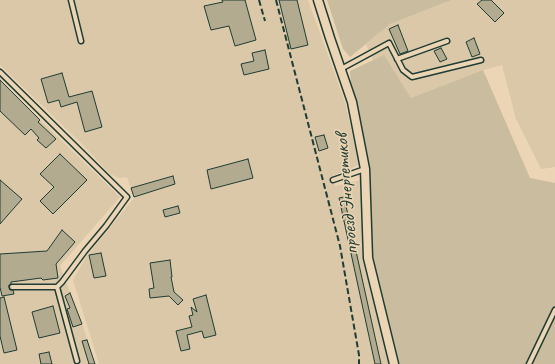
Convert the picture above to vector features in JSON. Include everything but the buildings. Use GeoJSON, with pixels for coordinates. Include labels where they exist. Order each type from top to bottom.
{"type":"FeatureCollection","features":[{"type":"Feature","properties":{"kind":"street","name":"проезд Энергетиков"},"geometry":{"type":"LineString","coordinates":[[318,0],[352,102],[364,169],[368,258],[394,364]]}},
{"type":"Feature","properties":{"kind":"lane"},"geometry":{"type":"LineString","coordinates":[[71,0],[81,41]]}},
{"type":"Feature","properties":{"kind":"lane"},"geometry":{"type":"LineString","coordinates":[[397,59],[447,41]]}},
{"type":"Feature","properties":{"kind":"lane"},"geometry":{"type":"LineString","coordinates":[[341,69],[389,43],[403,70],[412,77],[481,60]]}},
{"type":"Feature","properties":{"kind":"lane"},"geometry":{"type":"LineString","coordinates":[[0,72],[127,197],[106,226],[85,250],[57,287],[12,287]]}},
{"type":"Feature","properties":{"kind":"lane"},"geometry":{"type":"LineString","coordinates":[[333,180],[364,169]]}},
{"type":"Feature","properties":{"kind":"lane"},"geometry":{"type":"LineString","coordinates":[[57,287],[77,361]]}},
{"type":"Feature","properties":{"kind":"lane"},"geometry":{"type":"LineString","coordinates":[[529,364],[555,310]]}},
{"type":"Feature","properties":{"kind":"shaded area"},"geometry":{"type":"Polygon","coordinates":[[[0,0],[308,0],[345,102],[359,165],[332,176],[335,186],[362,180],[364,256],[390,364],[99,364],[73,280],[86,257],[134,198],[127,177],[119,178],[110,174],[84,146],[0,65],[0,0]]]}},
{"type":"Feature","properties":{"kind":"shaded area"},"geometry":{"type":"Polygon","coordinates":[[[327,0],[452,0],[390,24],[350,57],[343,49],[327,0]]]}},
{"type":"Feature","properties":{"kind":"shaded area"},"geometry":{"type":"Polygon","coordinates":[[[453,0],[555,0],[555,167],[541,169],[516,119],[502,65],[483,70],[411,98],[384,56],[373,60],[366,44],[390,24],[453,0]]]}},
{"type":"Feature","properties":{"kind":"shaded area"},"geometry":{"type":"Polygon","coordinates":[[[384,55],[411,98],[483,70],[530,178],[555,183],[555,364],[394,364],[368,258],[365,169],[352,102],[350,71],[384,55]]]}},
{"type":"Feature","properties":{"kind":"shaded area"},"geometry":{"type":"Polygon","coordinates":[[[0,81],[120,197],[60,266],[84,329],[95,364],[0,364],[0,81]]]}},
{"type":"Feature","properties":{"kind":"railway"},"geometry":{"type":"LineString","coordinates":[[259,0],[265,21]]}},
{"type":"Feature","properties":{"kind":"railway"},"geometry":{"type":"LineString","coordinates":[[276,0],[340,246],[359,355],[359,364]]}}]}
